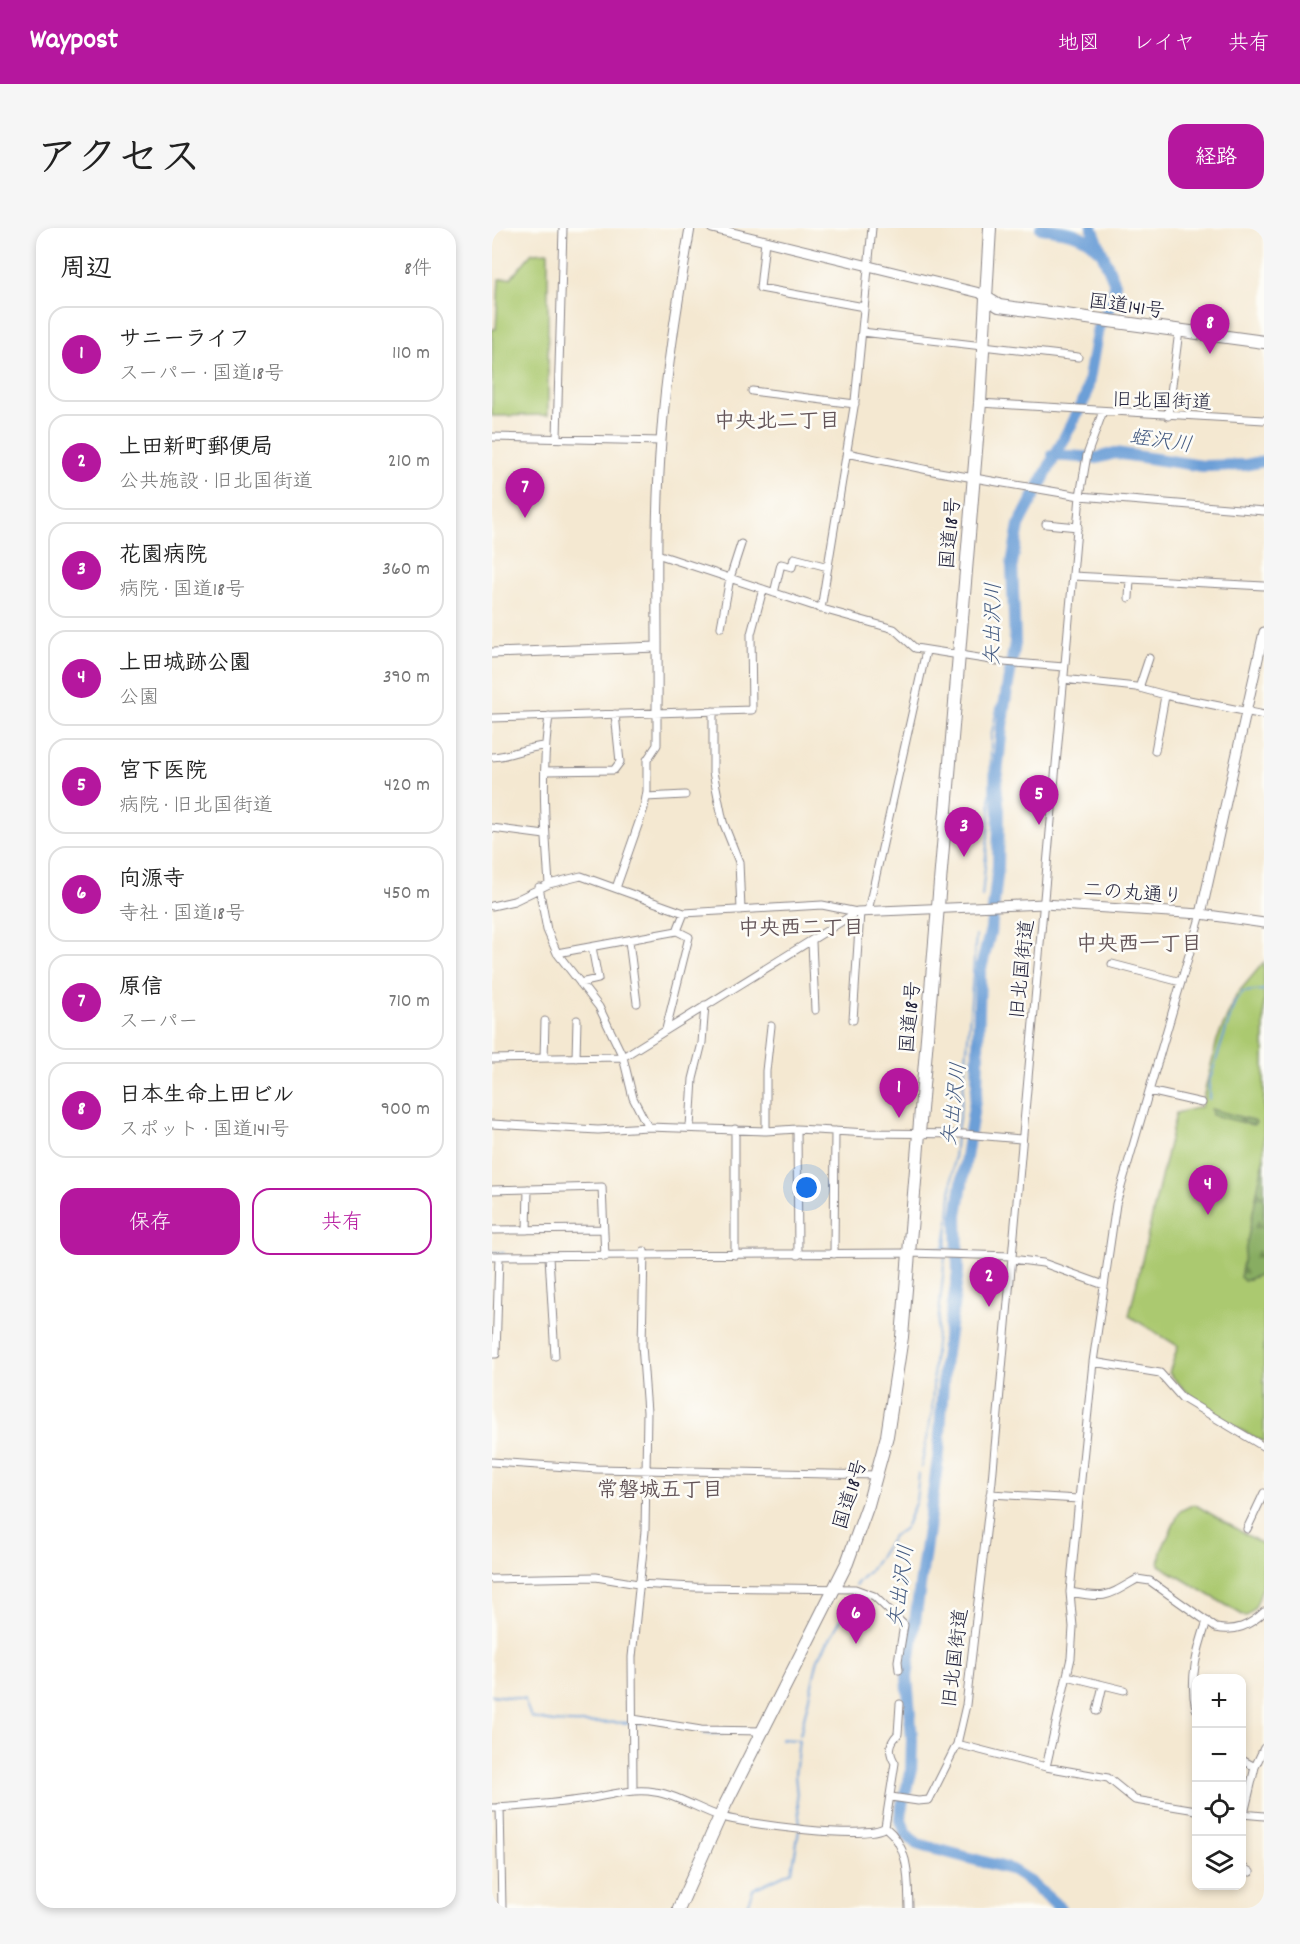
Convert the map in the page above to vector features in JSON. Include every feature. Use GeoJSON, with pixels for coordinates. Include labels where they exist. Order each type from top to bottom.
{"type":"FeatureCollection","features":[{"type":"Feature","properties":{"kind":"highway","name":"国道18号"},"geometry":{"type":"LineString","coordinates":[[679,1908],[720,1816],[834,1590],[858,1534],[887,1436],[899,1362],[909,1253],[980,404],[988,299],[990,228]]}},
{"type":"Feature","properties":{"kind":"highway","name":"国道141号"},"geometry":{"type":"LineString","coordinates":[[988,299],[999,306],[1264,342]]}},
{"type":"Feature","properties":{"kind":"street"},"geometry":{"type":"LineString","coordinates":[[557,437],[563,228]]}},
{"type":"Feature","properties":{"kind":"street"},"geometry":{"type":"LineString","coordinates":[[616,888],[646,797],[647,760],[657,745],[657,554],[661,441],[676,310],[690,228]]}},
{"type":"Feature","properties":{"kind":"street"},"geometry":{"type":"LineString","coordinates":[[712,228],[980,293],[988,299]]}},
{"type":"Feature","properties":{"kind":"street"},"geometry":{"type":"LineString","coordinates":[[821,609],[855,404],[872,228]]}},
{"type":"Feature","properties":{"kind":"street"},"geometry":{"type":"LineString","coordinates":[[765,241],[760,288],[864,307]]}},
{"type":"Feature","properties":{"kind":"street"},"geometry":{"type":"LineString","coordinates":[[1168,416],[1179,331]]}},
{"type":"Feature","properties":{"kind":"street"},"geometry":{"type":"LineString","coordinates":[[862,332],[1078,357]]}},
{"type":"Feature","properties":{"kind":"street"},"geometry":{"type":"LineString","coordinates":[[752,391],[855,404]]}},
{"type":"Feature","properties":{"kind":"street"},"geometry":{"type":"LineString","coordinates":[[980,404],[1084,408],[1103,411]]}},
{"type":"Feature","properties":{"kind":"street","name":"旧北国街道"},"geometry":{"type":"LineString","coordinates":[[894,1797],[930,1800],[957,1744],[966,1705],[992,1481],[1064,667],[1080,496],[1086,458],[1103,411],[1264,420]]}},
{"type":"Feature","properties":{"kind":"street"},"geometry":{"type":"LineString","coordinates":[[492,437],[661,441]]}},
{"type":"Feature","properties":{"kind":"street"},"geometry":{"type":"LineString","coordinates":[[847,453],[1080,496],[1264,511]]}},
{"type":"Feature","properties":{"kind":"street"},"geometry":{"type":"LineString","coordinates":[[1046,525],[1077,527]]}},
{"type":"Feature","properties":{"kind":"street"},"geometry":{"type":"LineString","coordinates":[[722,627],[730,578],[741,544]]}},
{"type":"Feature","properties":{"kind":"street"},"geometry":{"type":"LineString","coordinates":[[657,554],[821,609],[894,629],[915,648],[1004,662],[1064,667]]}},
{"type":"Feature","properties":{"kind":"street"},"geometry":{"type":"LineString","coordinates":[[774,593],[781,564],[792,567],[794,558],[828,567]]}},
{"type":"Feature","properties":{"kind":"street"},"geometry":{"type":"LineString","coordinates":[[1073,576],[1264,586]]}},
{"type":"Feature","properties":{"kind":"street"},"geometry":{"type":"LineString","coordinates":[[1129,598],[1130,579]]}},
{"type":"Feature","properties":{"kind":"street"},"geometry":{"type":"LineString","coordinates":[[492,718],[657,711],[752,710],[751,633],[764,590]]}},
{"type":"Feature","properties":{"kind":"street"},"geometry":{"type":"LineString","coordinates":[[1046,1767],[1067,1676],[1073,1627],[1070,1592],[1093,1362],[1116,1204],[1202,914],[1264,632]]}},
{"type":"Feature","properties":{"kind":"street"},"geometry":{"type":"LineString","coordinates":[[492,653],[657,647]]}},
{"type":"Feature","properties":{"kind":"street"},"geometry":{"type":"LineString","coordinates":[[853,1020],[862,912],[926,651]]}},
{"type":"Feature","properties":{"kind":"street"},"geometry":{"type":"LineString","coordinates":[[1139,688],[1149,658]]}},
{"type":"Feature","properties":{"kind":"street"},"geometry":{"type":"LineString","coordinates":[[1063,679],[1139,688],[1165,696],[1264,715]]}},
{"type":"Feature","properties":{"kind":"street"},"geometry":{"type":"LineString","coordinates":[[1155,751],[1165,696]]}},
{"type":"Feature","properties":{"kind":"street"},"geometry":{"type":"LineString","coordinates":[[713,711],[713,771],[723,822],[739,862],[741,910]]}},
{"type":"Feature","properties":{"kind":"street"},"geometry":{"type":"LineString","coordinates":[[545,771],[614,770],[620,762],[615,714]]}},
{"type":"Feature","properties":{"kind":"street"},"geometry":{"type":"LineString","coordinates":[[549,716],[545,746],[545,835],[549,884]]}},
{"type":"Feature","properties":{"kind":"street"},"geometry":{"type":"LineString","coordinates":[[492,757],[516,754],[527,747],[545,746]]}},
{"type":"Feature","properties":{"kind":"street"},"geometry":{"type":"LineString","coordinates":[[646,797],[685,795]]}},
{"type":"Feature","properties":{"kind":"street"},"geometry":{"type":"LineString","coordinates":[[492,828],[545,835]]}},
{"type":"Feature","properties":{"kind":"street"},"geometry":{"type":"LineString","coordinates":[[492,906],[514,901],[539,887],[581,876],[684,913],[822,905],[862,912],[938,908]]}},
{"type":"Feature","properties":{"kind":"street"},"geometry":{"type":"LineString","coordinates":[[539,887],[547,930],[557,953],[599,1007],[624,1057],[633,1098],[648,1127]]}},
{"type":"Feature","properties":{"kind":"street","name":"二の丸通り"},"geometry":{"type":"LineString","coordinates":[[938,908],[1044,903],[1202,914],[1264,923]]}},
{"type":"Feature","properties":{"kind":"street"},"geometry":{"type":"LineString","coordinates":[[492,1059],[624,1057],[705,1005],[862,912]]}},
{"type":"Feature","properties":{"kind":"street"},"geometry":{"type":"LineString","coordinates":[[677,931],[684,913]]}},
{"type":"Feature","properties":{"kind":"street"},"geometry":{"type":"LineString","coordinates":[[557,953],[677,931],[689,937],[666,1029]]}},
{"type":"Feature","properties":{"kind":"street"},"geometry":{"type":"LineString","coordinates":[[628,941],[638,1003]]}},
{"type":"Feature","properties":{"kind":"street"},"geometry":{"type":"LineString","coordinates":[[812,942],[814,1010]]}},
{"type":"Feature","properties":{"kind":"street"},"geometry":{"type":"LineString","coordinates":[[580,983],[598,979],[592,947]]}},
{"type":"Feature","properties":{"kind":"street"},"geometry":{"type":"LineString","coordinates":[[1112,964],[1181,982]]}},
{"type":"Feature","properties":{"kind":"street"},"geometry":{"type":"LineString","coordinates":[[690,1127],[693,1079],[702,1044],[705,1005]]}},
{"type":"Feature","properties":{"kind":"street"},"geometry":{"type":"LineString","coordinates":[[576,1058],[577,1020]]}},
{"type":"Feature","properties":{"kind":"street"},"geometry":{"type":"LineString","coordinates":[[544,1058],[545,1021]]}},
{"type":"Feature","properties":{"kind":"street"},"geometry":{"type":"LineString","coordinates":[[766,1131],[766,1071],[771,1026]]}},
{"type":"Feature","properties":{"kind":"street"},"geometry":{"type":"LineString","coordinates":[[1149,1091],[1202,1103]]}},
{"type":"Feature","properties":{"kind":"street"},"geometry":{"type":"LineString","coordinates":[[492,1124],[587,1130],[648,1127],[766,1131],[797,1129],[964,1134],[1021,1139]]}},
{"type":"Feature","properties":{"kind":"street"},"geometry":{"type":"LineString","coordinates":[[797,1129],[798,1255]]}},
{"type":"Feature","properties":{"kind":"street"},"geometry":{"type":"LineString","coordinates":[[735,1130],[735,1255]]}},
{"type":"Feature","properties":{"kind":"street"},"geometry":{"type":"LineString","coordinates":[[834,1254],[836,1131]]}},
{"type":"Feature","properties":{"kind":"street"},"geometry":{"type":"LineString","coordinates":[[492,1190],[602,1187],[604,1257]]}},
{"type":"Feature","properties":{"kind":"street"},"geometry":{"type":"LineString","coordinates":[[527,1230],[528,1189]]}},
{"type":"Feature","properties":{"kind":"street"},"geometry":{"type":"LineString","coordinates":[[492,1230],[603,1229]]}},
{"type":"Feature","properties":{"kind":"street"},"geometry":{"type":"LineString","coordinates":[[492,1354],[496,1354],[495,1256],[965,1253],[1012,1257],[1044,1263],[1104,1285]]}},
{"type":"Feature","properties":{"kind":"street"},"geometry":{"type":"LineString","coordinates":[[633,1791],[632,1672],[638,1584],[645,1531],[646,1412],[642,1345],[644,1254]]}},
{"type":"Feature","properties":{"kind":"street"},"geometry":{"type":"LineString","coordinates":[[549,1257],[555,1356]]}},
{"type":"Feature","properties":{"kind":"street"},"geometry":{"type":"LineString","coordinates":[[1093,1362],[1160,1372],[1182,1398],[1264,1447]]}},
{"type":"Feature","properties":{"kind":"street"},"geometry":{"type":"LineString","coordinates":[[492,1462],[645,1470],[877,1475]]}},
{"type":"Feature","properties":{"kind":"street"},"geometry":{"type":"LineString","coordinates":[[1246,1529],[1264,1493]]}},
{"type":"Feature","properties":{"kind":"street"},"geometry":{"type":"LineString","coordinates":[[990,1494],[1079,1499]]}},
{"type":"Feature","properties":{"kind":"street"},"geometry":{"type":"LineString","coordinates":[[492,1580],[596,1578],[638,1584],[834,1590],[852,1588],[874,1596],[904,1625],[898,1660],[899,1670]]}},
{"type":"Feature","properties":{"kind":"street"},"geometry":{"type":"LineString","coordinates":[[1070,1592],[1099,1598],[1137,1579],[1150,1581],[1216,1628],[1232,1630],[1247,1626],[1264,1612]]}},
{"type":"Feature","properties":{"kind":"street"},"geometry":{"type":"LineString","coordinates":[[1193,1674],[1207,1621]]}},
{"type":"Feature","properties":{"kind":"street"},"geometry":{"type":"LineString","coordinates":[[1067,1676],[1124,1690]]}},
{"type":"Feature","properties":{"kind":"street"},"geometry":{"type":"LineString","coordinates":[[1097,1711],[1103,1685]]}},
{"type":"Feature","properties":{"kind":"street"},"geometry":{"type":"LineString","coordinates":[[492,1808],[538,1805],[633,1791],[656,1792],[720,1816],[747,1823],[839,1833],[879,1831],[885,1827],[894,1797],[895,1763],[890,1754],[891,1740],[898,1734],[900,1704]]}},
{"type":"Feature","properties":{"kind":"street"},"geometry":{"type":"LineString","coordinates":[[633,1719],[701,1730],[763,1731]]}},
{"type":"Feature","properties":{"kind":"street"},"geometry":{"type":"LineString","coordinates":[[957,1744],[1046,1767],[1108,1778],[1135,1800],[1192,1809]]}},
{"type":"Feature","properties":{"kind":"street"},"geometry":{"type":"LineString","coordinates":[[1246,1802],[1255,1767],[1264,1748]]}},
{"type":"Feature","properties":{"kind":"street"},"geometry":{"type":"LineString","coordinates":[[1246,1763],[1255,1767]]}},
{"type":"Feature","properties":{"kind":"street"},"geometry":{"type":"LineString","coordinates":[[500,1808],[502,1908]]}},
{"type":"Feature","properties":{"kind":"street"},"geometry":{"type":"LineString","coordinates":[[1246,1814],[1264,1816]]}},
{"type":"Feature","properties":{"kind":"street"},"geometry":{"type":"LineString","coordinates":[[885,1827],[898,1842],[907,1861],[909,1908]]}},
{"type":"Feature","properties":{"kind":"street"},"geometry":{"type":"LineString","coordinates":[[1246,1870],[1250,1872]]}},
{"type":"Feature","properties":{"kind":"green space"},"geometry":{"type":"Polygon","coordinates":[[[548,252],[548,415],[492,416],[492,329],[496,329],[499,279],[511,278],[532,253],[548,252]]]}},
{"type":"Feature","properties":{"kind":"green space"},"geometry":{"type":"Polygon","coordinates":[[[1264,962],[1264,1442],[1224,1420],[1191,1396],[1169,1373],[1178,1346],[1129,1316],[1176,1113],[1201,1107],[1217,1040],[1237,994],[1264,962]]]}},
{"type":"Feature","properties":{"kind":"green space"},"geometry":{"type":"Polygon","coordinates":[[[1211,1109],[1256,1123],[1253,1125],[1212,1115],[1211,1109]]]}},
{"type":"Feature","properties":{"kind":"green space"},"geometry":{"type":"Polygon","coordinates":[[[1264,1157],[1264,1273],[1244,1281],[1240,1277],[1264,1157]]]}},
{"type":"Feature","properties":{"kind":"green space"},"geometry":{"type":"Polygon","coordinates":[[[1194,1504],[1264,1545],[1260,1596],[1246,1617],[1159,1565],[1161,1551],[1180,1511],[1194,1504]]]}},
{"type":"Feature","properties":{"kind":"waterway"},"geometry":{"type":"LineString","coordinates":[[1041,228],[1064,231],[1079,236],[1097,249]]}},
{"type":"Feature","properties":{"kind":"waterway","name":"矢出沢川"},"geometry":{"type":"LineString","coordinates":[[1060,1908],[1029,1881],[1010,1869],[917,1844],[906,1834],[901,1820],[902,1805],[911,1773],[912,1740],[907,1677],[939,1452],[944,1366],[958,1272],[957,1215],[977,1087],[980,972],[991,929],[998,866],[999,811],[996,785],[1004,707],[1015,643],[1012,564],[1019,525],[1086,396],[1098,328],[1113,300],[1115,284],[1092,228]]}},
{"type":"Feature","properties":{"kind":"waterway","name":"蛭沢川"},"geometry":{"type":"LineString","coordinates":[[1053,455],[1097,458],[1115,453],[1203,466],[1245,465],[1264,461]]}},
{"type":"Feature","properties":{"kind":"waterway"},"geometry":{"type":"LineString","coordinates":[[982,897],[990,814],[991,737],[998,704],[1005,700]]}},
{"type":"Feature","properties":{"kind":"waterway"},"geometry":{"type":"LineString","coordinates":[[957,1131],[966,1058],[976,936]]}},
{"type":"Feature","properties":{"kind":"waterway"},"geometry":{"type":"LineString","coordinates":[[1209,1099],[1209,1082],[1235,1002],[1243,992],[1264,990]]}},
{"type":"Feature","properties":{"kind":"waterway"},"geometry":{"type":"LineString","coordinates":[[946,1250],[956,1136]]}},
{"type":"Feature","properties":{"kind":"waterway"},"geometry":{"type":"LineString","coordinates":[[944,1248],[949,1220]]}},
{"type":"Feature","properties":{"kind":"waterway"},"geometry":{"type":"LineString","coordinates":[[917,1249],[959,1248]]}},
{"type":"Feature","properties":{"kind":"waterway"},"geometry":{"type":"LineString","coordinates":[[492,1252],[504,1253]]}},
{"type":"Feature","properties":{"kind":"waterway"},"geometry":{"type":"LineString","coordinates":[[921,1468],[932,1412],[934,1362],[945,1257]]}},
{"type":"Feature","properties":{"kind":"waterway"},"geometry":{"type":"LineString","coordinates":[[855,1585],[872,1568],[893,1536],[905,1528],[916,1501],[919,1474]]}},
{"type":"Feature","properties":{"kind":"waterway"},"geometry":{"type":"LineString","coordinates":[[800,1735],[818,1659],[847,1609],[852,1591]]}},
{"type":"Feature","properties":{"kind":"waterway"},"geometry":{"type":"LineString","coordinates":[[492,1695],[524,1699],[531,1717],[544,1721],[641,1724]]}},
{"type":"Feature","properties":{"kind":"waterway"},"geometry":{"type":"LineString","coordinates":[[703,1733],[724,1734]]}},
{"type":"Feature","properties":{"kind":"waterway"},"geometry":{"type":"LineString","coordinates":[[781,1739],[799,1740]]}},
{"type":"Feature","properties":{"kind":"waterway"},"geometry":{"type":"LineString","coordinates":[[799,1739],[795,1775],[800,1826]]}},
{"type":"Feature","properties":{"kind":"waterway"},"geometry":{"type":"LineString","coordinates":[[746,1908],[753,1889],[792,1871],[799,1830]]}},
{"type":"Feature","properties":{"kind":"place","name":"日本生命上田ビル"},"geometry":{"type":"Point","coordinates":[1210,354]}},
{"type":"Feature","properties":{"kind":"place","name":"原信"},"geometry":{"type":"Point","coordinates":[525,518]}},
{"type":"Feature","properties":{"kind":"place","name":"宮下医院"},"geometry":{"type":"Point","coordinates":[1039,825]}},
{"type":"Feature","properties":{"kind":"place","name":"花園病院"},"geometry":{"type":"Point","coordinates":[964,857]}},
{"type":"Feature","properties":{"kind":"place","name":"サニーライフ"},"geometry":{"type":"Point","coordinates":[899,1118]}},
{"type":"Feature","properties":{"kind":"place","name":"上田城跡公園"},"geometry":{"type":"Point","coordinates":[1208,1215]}},
{"type":"Feature","properties":{"kind":"place","name":"上田新町郵便局"},"geometry":{"type":"Point","coordinates":[989,1307]}},
{"type":"Feature","properties":{"kind":"place","name":"向源寺"},"geometry":{"type":"Point","coordinates":[856,1644]}},
{"type":"Feature","properties":{"kind":"district","name":"中央北二丁目"},"geometry":{"type":"Point","coordinates":[777,420]}},
{"type":"Feature","properties":{"kind":"district","name":"中央西二丁目"},"geometry":{"type":"Point","coordinates":[801,927]}},
{"type":"Feature","properties":{"kind":"district","name":"中央西一丁目"},"geometry":{"type":"Point","coordinates":[1139,943]}},
{"type":"Feature","properties":{"kind":"district","name":"常磐城五丁目"},"geometry":{"type":"Point","coordinates":[660,1489]}}]}
